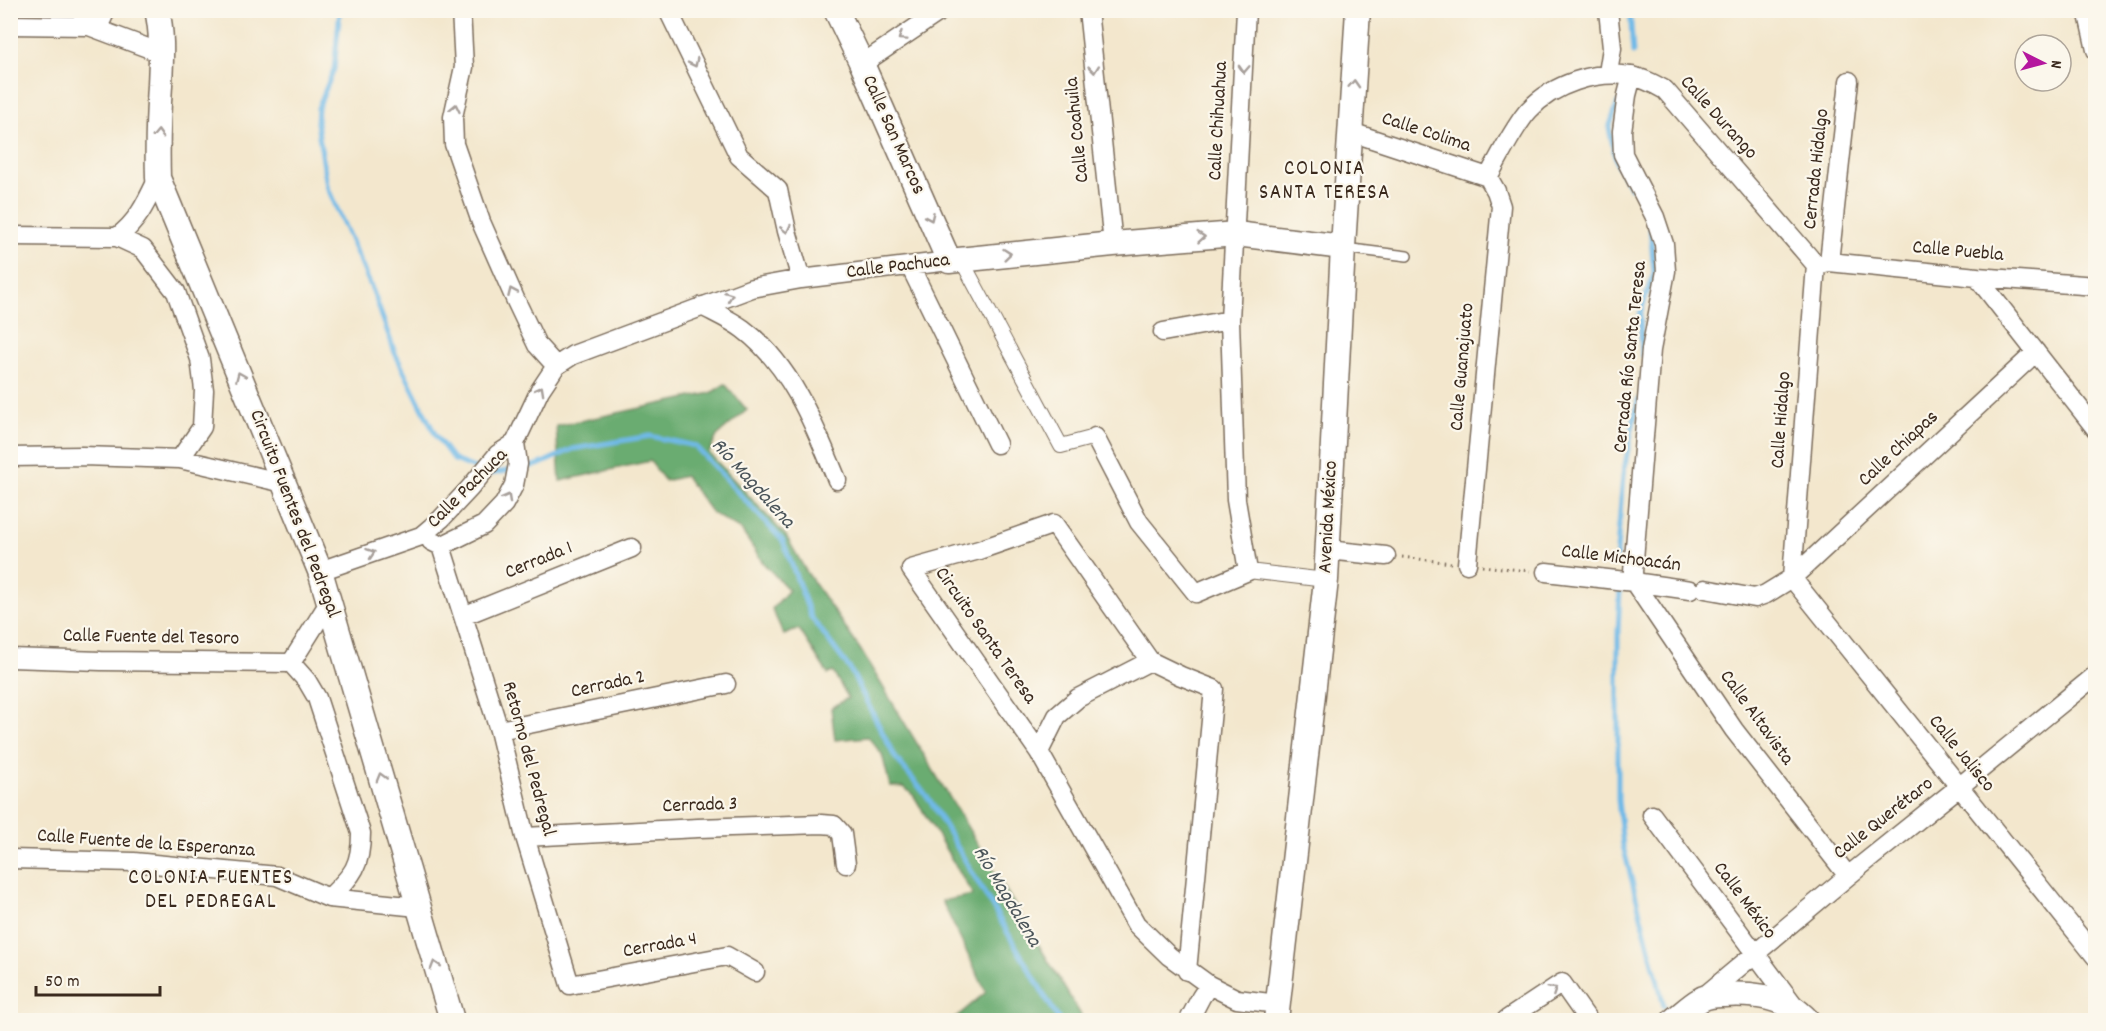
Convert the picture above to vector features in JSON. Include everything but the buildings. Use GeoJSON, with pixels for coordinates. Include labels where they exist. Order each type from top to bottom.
{"type":"FeatureCollection","features":[{"type":"Feature","properties":{"kind":"street"},"geometry":{"type":"LineString","coordinates":[[88,26],[102,19],[106,10]]}},
{"type":"Feature","properties":{"kind":"street","name":"Circuito Fuentes del Pedregal"},"geometry":{"type":"LineString","coordinates":[[157,10],[161,53],[158,178],[320,571],[452,1020]]}},
{"type":"Feature","properties":{"kind":"street"},"geometry":{"type":"LineString","coordinates":[[461,10],[464,67],[453,117],[454,144],[481,222],[516,301],[537,345],[555,366]]}},
{"type":"Feature","properties":{"kind":"street"},"geometry":{"type":"LineString","coordinates":[[668,10],[740,156],[778,190],[801,279]]}},
{"type":"Feature","properties":{"kind":"street","name":"Calle San Marcos"},"geometry":{"type":"LineString","coordinates":[[836,10],[955,260]]}},
{"type":"Feature","properties":{"kind":"street"},"geometry":{"type":"LineString","coordinates":[[862,64],[942,10]]}},
{"type":"Feature","properties":{"kind":"street","name":"Calle Coahuila"},"geometry":{"type":"LineString","coordinates":[[1088,10],[1113,244]]}},
{"type":"Feature","properties":{"kind":"street","name":"Calle Chihuahua"},"geometry":{"type":"LineString","coordinates":[[1246,10],[1230,320],[1236,500],[1248,571]]}},
{"type":"Feature","properties":{"kind":"street","name":"Avenida México"},"geometry":{"type":"LineString","coordinates":[[1277,1012],[1326,580],[1358,10]]}},
{"type":"Feature","properties":{"kind":"street"},"geometry":{"type":"LineString","coordinates":[[1608,10],[1612,48],[1608,73]]}},
{"type":"Feature","properties":{"kind":"street"},"geometry":{"type":"LineString","coordinates":[[2087,10],[2096,50]]}},
{"type":"Feature","properties":{"kind":"street"},"geometry":{"type":"LineString","coordinates":[[10,25],[88,26],[161,53]]}},
{"type":"Feature","properties":{"kind":"street","name":"Calle Durango"},"geometry":{"type":"LineString","coordinates":[[1488,177],[1528,111],[1545,96],[1570,83],[1608,73],[1632,76],[1665,90],[1823,264]]}},
{"type":"Feature","properties":{"kind":"street","name":"Cerrada Río Santa Teresa"},"geometry":{"type":"LineString","coordinates":[[1632,76],[1622,131],[1623,154],[1655,217],[1664,244],[1666,271],[1651,350],[1634,582]]}},
{"type":"Feature","properties":{"kind":"street","name":"Cerrada Hidalgo"},"geometry":{"type":"LineString","coordinates":[[1823,264],[1849,81]]}},
{"type":"Feature","properties":{"kind":"street","name":"Calle Colima"},"geometry":{"type":"LineString","coordinates":[[1351,132],[1488,177]]}},
{"type":"Feature","properties":{"kind":"street","name":"Calle Guanajuato"},"geometry":{"type":"LineString","coordinates":[[1467,564],[1502,206],[1488,177]]}},
{"type":"Feature","properties":{"kind":"street"},"geometry":{"type":"LineString","coordinates":[[117,237],[129,228],[145,207],[158,178]]}},
{"type":"Feature","properties":{"kind":"street","name":"Calle Pachuca"},"geometry":{"type":"LineString","coordinates":[[320,571],[421,536],[452,507],[498,454],[514,443],[540,390],[555,366],[573,355],[752,288],[801,279],[955,260],[1236,234],[1343,248]]}},
{"type":"Feature","properties":{"kind":"street"},"geometry":{"type":"LineString","coordinates":[[10,236],[117,237],[143,249],[176,292],[200,359],[204,390],[202,428],[180,459]]}},
{"type":"Feature","properties":{"kind":"street"},"geometry":{"type":"LineString","coordinates":[[955,260],[1061,446],[1095,437],[1139,522],[1196,593],[1248,571],[1326,580]]}},
{"type":"Feature","properties":{"kind":"street","name":"Calle Puebla"},"geometry":{"type":"LineString","coordinates":[[1823,264],[2096,286]]}},
{"type":"Feature","properties":{"kind":"street","name":"Calle Hidalgo"},"geometry":{"type":"LineString","coordinates":[[1792,578],[1823,264]]}},
{"type":"Feature","properties":{"kind":"street"},"geometry":{"type":"LineString","coordinates":[[910,266],[997,444]]}},
{"type":"Feature","properties":{"kind":"street"},"geometry":{"type":"LineString","coordinates":[[1977,277],[2096,429]]}},
{"type":"Feature","properties":{"kind":"street"},"geometry":{"type":"LineString","coordinates":[[702,306],[742,328],[770,354],[801,401],[837,480]]}},
{"type":"Feature","properties":{"kind":"street"},"geometry":{"type":"LineString","coordinates":[[1163,332],[1230,320]]}},
{"type":"Feature","properties":{"kind":"street","name":"Calle Chiapas"},"geometry":{"type":"LineString","coordinates":[[1792,578],[2036,352]]}},
{"type":"Feature","properties":{"kind":"street","name":"Calle Pachuca"},"geometry":{"type":"LineString","coordinates":[[421,536],[441,546],[484,525],[504,504],[514,485],[518,464],[514,443]]}},
{"type":"Feature","properties":{"kind":"street"},"geometry":{"type":"LineString","coordinates":[[10,457],[82,456],[180,459],[284,483]]}},
{"type":"Feature","properties":{"kind":"street","name":"Circuito Santa Teresa"},"geometry":{"type":"LineString","coordinates":[[1187,970],[1214,689],[1150,661],[1054,524],[979,550],[911,569],[1039,752],[1136,924],[1152,941],[1187,970],[1209,985],[1237,999],[1277,1012]]}},
{"type":"Feature","properties":{"kind":"street","name":"Retorno del Pedregal"},"geometry":{"type":"LineString","coordinates":[[441,546],[499,730],[525,837],[570,985]]}},
{"type":"Feature","properties":{"kind":"street","name":"Cerrada 1"},"geometry":{"type":"LineString","coordinates":[[463,616],[632,548]]}},
{"type":"Feature","properties":{"kind":"street"},"geometry":{"type":"LineString","coordinates":[[1327,550],[1386,556]]}},
{"type":"Feature","properties":{"kind":"street","name":"Calle Michoacán"},"geometry":{"type":"LineString","coordinates":[[1546,572],[1755,598],[1792,578]]}},
{"type":"Feature","properties":{"kind":"street","name":"Calle Jalisco"},"geometry":{"type":"LineString","coordinates":[[1792,578],[2096,957]]}},
{"type":"Feature","properties":{"kind":"street","name":"Calle Altavista"},"geometry":{"type":"LineString","coordinates":[[1634,582],[1734,730],[1848,876]]}},
{"type":"Feature","properties":{"kind":"street"},"geometry":{"type":"LineString","coordinates":[[329,898],[353,873],[361,853],[361,833],[317,698],[307,681],[291,663],[330,601]]}},
{"type":"Feature","properties":{"kind":"street","name":"Calle Fuente del Tesoro"},"geometry":{"type":"LineString","coordinates":[[10,658],[291,663]]}},
{"type":"Feature","properties":{"kind":"street","name":"Circuito Santa Teresa"},"geometry":{"type":"LineString","coordinates":[[1039,752],[1057,716],[1078,698],[1150,661]]}},
{"type":"Feature","properties":{"kind":"street","name":"Calle Querétaro"},"geometry":{"type":"LineString","coordinates":[[1701,999],[1848,876],[2096,675]]}},
{"type":"Feature","properties":{"kind":"street","name":"Cerrada 2"},"geometry":{"type":"LineString","coordinates":[[499,730],[726,684]]}},
{"type":"Feature","properties":{"kind":"street","name":"Calle México"},"geometry":{"type":"LineString","coordinates":[[1652,815],[1804,1017]]}},
{"type":"Feature","properties":{"kind":"street","name":"Cerrada 3"},"geometry":{"type":"LineString","coordinates":[[525,837],[698,828],[834,825],[842,834],[846,864]]}},
{"type":"Feature","properties":{"kind":"street","name":"Calle Fuente de la Esperanza"},"geometry":{"type":"LineString","coordinates":[[10,859],[134,862],[277,876],[329,898],[418,907]]}},
{"type":"Feature","properties":{"kind":"street","name":"Cerrada 4"},"geometry":{"type":"LineString","coordinates":[[570,985],[727,957],[755,972]]}},
{"type":"Feature","properties":{"kind":"street"},"geometry":{"type":"LineString","coordinates":[[1506,1020],[1562,983],[1588,1020]]}},
{"type":"Feature","properties":{"kind":"street"},"geometry":{"type":"LineString","coordinates":[[1189,1020],[1209,985]]}},
{"type":"Feature","properties":{"kind":"street"},"geometry":{"type":"LineString","coordinates":[[1674,1020],[1701,999],[1718,995],[1753,994],[1787,1005],[1804,1017]]}},
{"type":"Feature","properties":{"kind":"lane"},"geometry":{"type":"LineString","coordinates":[[1343,248],[1407,256]]}},
{"type":"Feature","properties":{"kind":"green space"},"geometry":{"type":"Polygon","coordinates":[[[725,384],[747,410],[717,436],[709,453],[786,536],[806,571],[860,649],[1084,1020],[953,1020],[986,992],[942,901],[973,895],[914,796],[904,787],[890,786],[882,754],[868,737],[835,740],[831,708],[848,698],[833,672],[828,674],[799,629],[784,635],[772,609],[789,590],[764,564],[741,530],[712,513],[685,476],[665,481],[650,461],[560,481],[556,426],[711,393],[725,384]]]}},
{"type":"Feature","properties":{"kind":"waterway","name":"Río Magdalena"},"geometry":{"type":"LineString","coordinates":[[340,10],[334,69],[318,108],[317,123],[327,186],[373,291],[395,353],[436,436],[454,460],[480,470]]}},
{"type":"Feature","properties":{"kind":"waterway"},"geometry":{"type":"LineString","coordinates":[[1630,10],[1633,53]]}},
{"type":"Feature","properties":{"kind":"waterway"},"geometry":{"type":"LineString","coordinates":[[1618,102],[1609,128],[1617,164],[1631,188]]}},
{"type":"Feature","properties":{"kind":"waterway"},"geometry":{"type":"LineString","coordinates":[[1642,355],[1640,314],[1654,273],[1650,226]]}},
{"type":"Feature","properties":{"kind":"waterway"},"geometry":{"type":"LineString","coordinates":[[1616,563],[1623,475],[1638,400]]}},
{"type":"Feature","properties":{"kind":"waterway","name":"Río Magdalena"},"geometry":{"type":"LineString","coordinates":[[522,468],[538,465],[573,449],[650,436],[695,446],[783,541],[811,617],[850,669],[895,757],[929,799],[1059,1020]]}},
{"type":"Feature","properties":{"kind":"waterway","name":"Río Magdalena"},"geometry":{"type":"LineString","coordinates":[[489,474],[513,470]]}},
{"type":"Feature","properties":{"kind":"waterway"},"geometry":{"type":"LineString","coordinates":[[1620,590],[1618,800],[1623,846],[1664,1006]]}},
{"type":"Feature","properties":{"kind":"district","name":"COLONIA SANTA TERESA"},"geometry":{"type":"Point","coordinates":[1325,182]}},
{"type":"Feature","properties":{"kind":"district","name":"COLONIA FUENTES DEL PEDREGAL"},"geometry":{"type":"Point","coordinates":[211,891]}}]}
